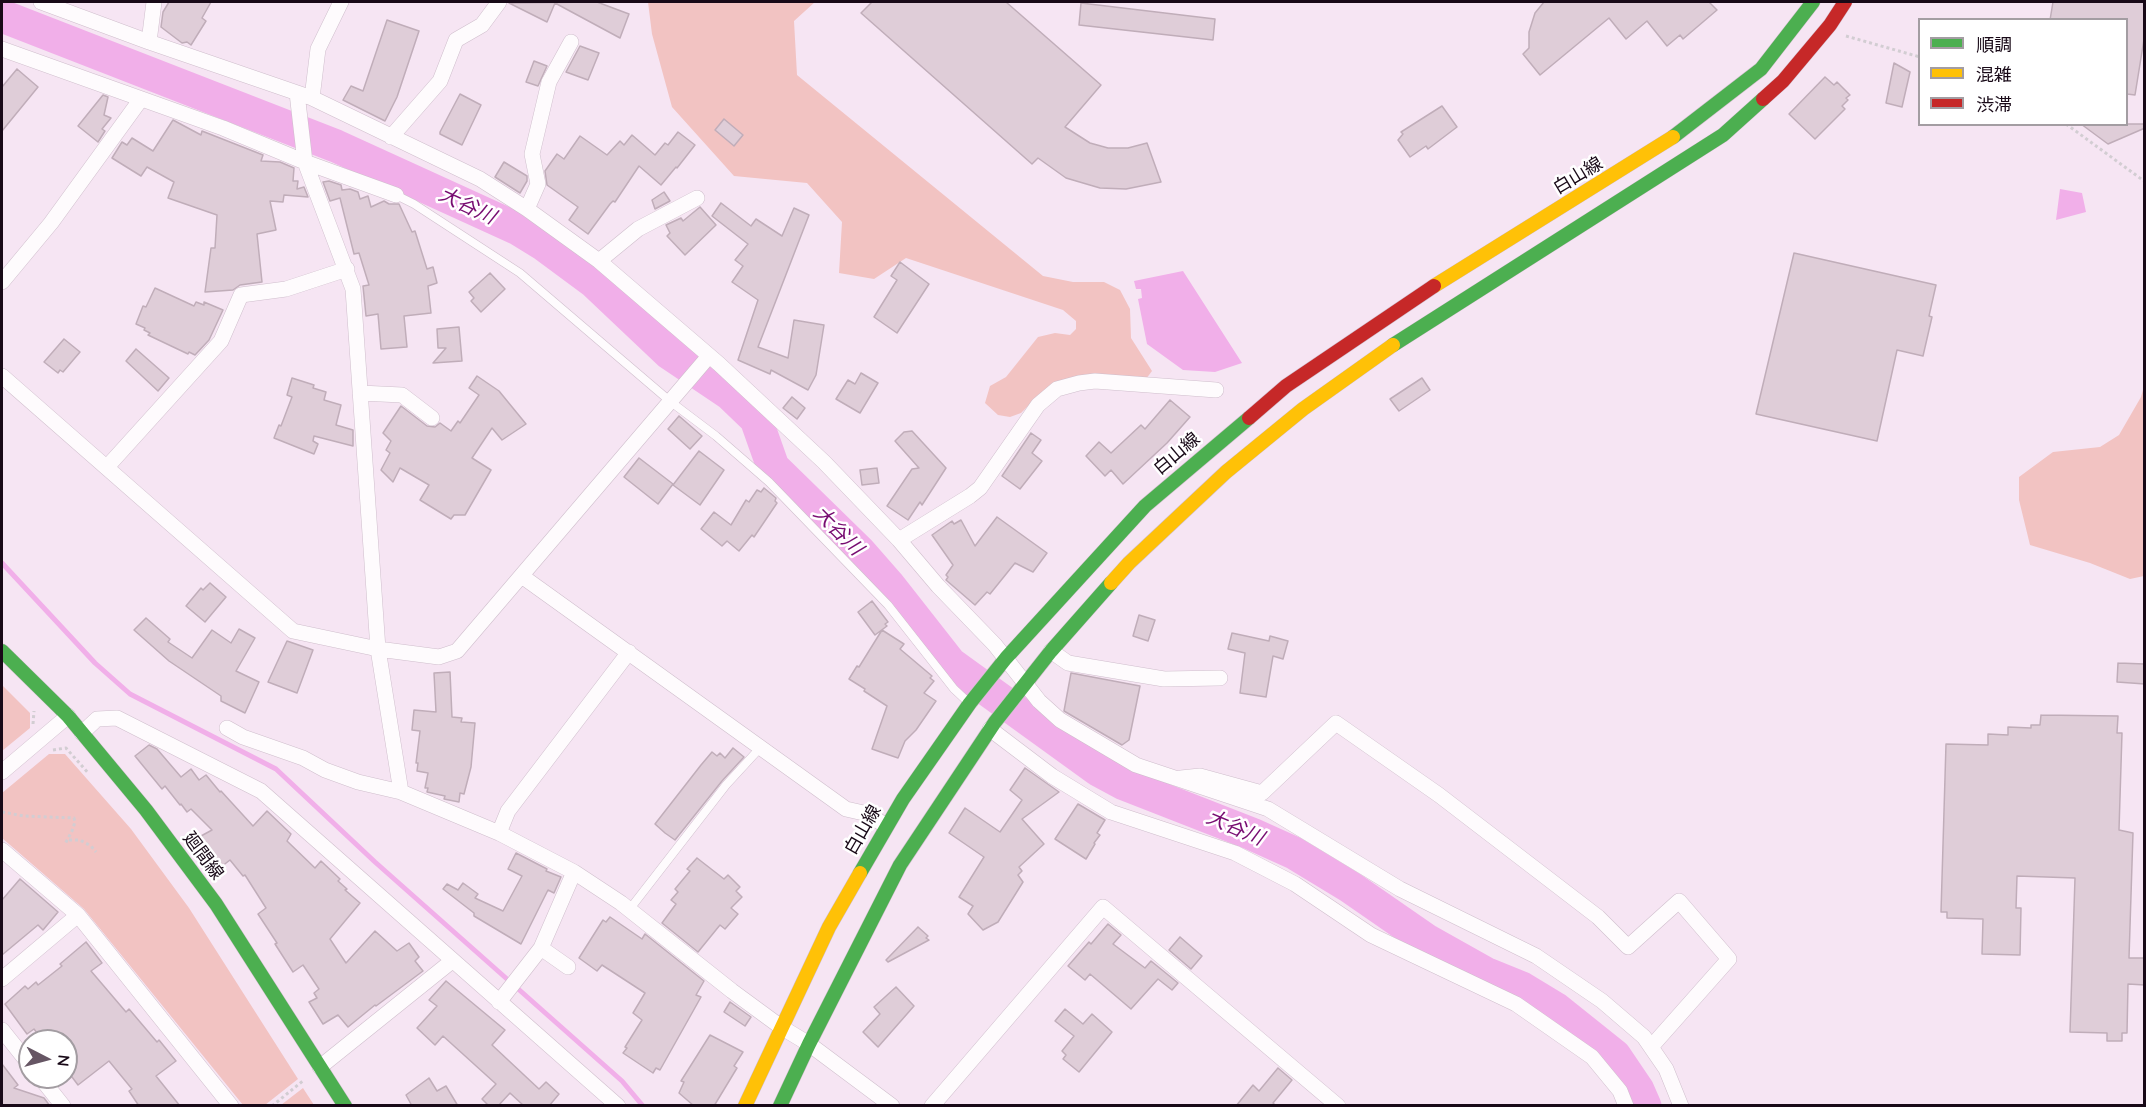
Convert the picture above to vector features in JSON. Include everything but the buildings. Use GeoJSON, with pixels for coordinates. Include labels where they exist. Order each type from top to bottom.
{"type":"FeatureCollection","features":[{"type":"Feature","properties":{"kind":"street"},"geometry":{"type":"LineString","coordinates":[[41,2],[302,98],[480,179],[527,209],[599,261],[825,462],[899,540],[1023,686],[1060,720],[1136,765],[1268,809],[1400,889],[1536,956],[1602,1001],[1644,1037],[1666,1069],[1681,1106]]}},
{"type":"Feature","properties":{"kind":"street"},"geometry":{"type":"LineString","coordinates":[[149,42],[154,2]]}},
{"type":"Feature","properties":{"kind":"street"},"geometry":{"type":"LineString","coordinates":[[341,2],[318,49],[302,98],[305,159],[314,189],[353,289],[378,649],[401,792]]}},
{"type":"Feature","properties":{"kind":"street"},"geometry":{"type":"LineString","coordinates":[[391,137],[440,81],[456,40],[482,25],[499,2]]}},
{"type":"Feature","properties":{"kind":"street","name":"白山線"},"geometry":{"type":"LineString","coordinates":[[745,1106],[829,927],[886,826],[971,701],[1003,662],[1145,506],[1286,386],[1412,300],[1684,130],[1761,69],[1813,2]]}},
{"type":"Feature","properties":{"kind":"street"},"geometry":{"type":"LineString","coordinates":[[780,1106],[900,865],[992,726],[1051,651],[1129,563],[1226,471],[1286,423],[1385,350],[1723,135],[1783,81],[1830,25],[1845,2]]}},
{"type":"Feature","properties":{"kind":"street"},"geometry":{"type":"LineString","coordinates":[[527,209],[538,184],[532,154],[549,82],[571,42]]}},
{"type":"Feature","properties":{"kind":"street"},"geometry":{"type":"LineString","coordinates":[[2,49],[223,128],[396,195]]}},
{"type":"Feature","properties":{"kind":"street"},"geometry":{"type":"LineString","coordinates":[[2,282],[51,223],[141,99]]}},
{"type":"Feature","properties":{"kind":"street"},"geometry":{"type":"LineString","coordinates":[[599,261],[638,229],[697,198]]}},
{"type":"Feature","properties":{"kind":"street"},"geometry":{"type":"LineString","coordinates":[[107,467],[221,341],[242,295],[286,289],[346,269]]}},
{"type":"Feature","properties":{"kind":"street"},"geometry":{"type":"LineString","coordinates":[[2,376],[293,631],[378,649],[439,657],[457,651],[523,577],[707,359]]}},
{"type":"Feature","properties":{"kind":"street"},"geometry":{"type":"LineString","coordinates":[[899,540],[975,492],[1038,405],[1057,389],[1079,382],[1095,381],[1216,390]]}},
{"type":"Feature","properties":{"kind":"street"},"geometry":{"type":"LineString","coordinates":[[360,393],[402,395],[432,418]]}},
{"type":"Feature","properties":{"kind":"street"},"geometry":{"type":"LineString","coordinates":[[523,577],[846,809],[868,813],[886,826]]}},
{"type":"Feature","properties":{"kind":"street","name":"廻間線"},"geometry":{"type":"LineString","coordinates":[[2,651],[68,716],[146,810],[216,904],[345,1106]]}},
{"type":"Feature","properties":{"kind":"street"},"geometry":{"type":"LineString","coordinates":[[1051,651],[1068,663],[1164,679],[1220,678]]}},
{"type":"Feature","properties":{"kind":"street"},"geometry":{"type":"LineString","coordinates":[[499,833],[508,811],[629,652]]}},
{"type":"Feature","properties":{"kind":"street"},"geometry":{"type":"LineString","coordinates":[[2,772],[68,716]]}},
{"type":"Feature","properties":{"kind":"street"},"geometry":{"type":"LineString","coordinates":[[82,733],[97,719],[117,718],[261,791],[452,961],[508,990],[618,1106]]}},
{"type":"Feature","properties":{"kind":"street"},"geometry":{"type":"LineString","coordinates":[[1175,779],[1200,776],[1262,793],[1335,723],[1439,795],[1589,909],[1628,947],[1679,901],[1729,959],[1651,1047]]}},
{"type":"Feature","properties":{"kind":"street"},"geometry":{"type":"LineString","coordinates":[[992,726],[1052,776],[1111,812],[1235,853],[1294,884],[1371,935],[1516,1004],[1592,1057],[1620,1091],[1626,1106]]}},
{"type":"Feature","properties":{"kind":"street"},"geometry":{"type":"LineString","coordinates":[[227,728],[243,737],[303,758],[358,782],[401,792],[499,833],[574,872],[621,903],[781,1027],[809,1044],[892,1106]]}},
{"type":"Feature","properties":{"kind":"street"},"geometry":{"type":"LineString","coordinates":[[2,850],[78,915],[231,1106]]}},
{"type":"Feature","properties":{"kind":"street"},"geometry":{"type":"LineString","coordinates":[[508,990],[541,948],[574,872]]}},
{"type":"Feature","properties":{"kind":"street"},"geometry":{"type":"LineString","coordinates":[[932,1106],[1103,907],[1338,1106]]}},
{"type":"Feature","properties":{"kind":"street"},"geometry":{"type":"LineString","coordinates":[[2,979],[78,915]]}},
{"type":"Feature","properties":{"kind":"street"},"geometry":{"type":"LineString","coordinates":[[541,948],[568,967]]}},
{"type":"Feature","properties":{"kind":"street"},"geometry":{"type":"LineString","coordinates":[[320,1067],[452,961]]}},
{"type":"Feature","properties":{"kind":"street"},"geometry":{"type":"LineString","coordinates":[[2,1029],[18,1050]]}},
{"type":"Feature","properties":{"kind":"street"},"geometry":{"type":"LineString","coordinates":[[50,1089],[63,1106]]}},
{"type":"Feature","properties":{"kind":"lane"},"geometry":{"type":"LineString","coordinates":[[396,195],[414,204],[520,273],[673,398],[769,482],[888,605],[954,689],[971,701]]}},
{"type":"Feature","properties":{"kind":"lane"},"geometry":{"type":"LineString","coordinates":[[629,911],[726,785],[760,748]]}},
{"type":"Feature","properties":{"kind":"path"},"geometry":{"type":"LineString","coordinates":[[1830,25],[1843,35],[1918,56]]}},
{"type":"Feature","properties":{"kind":"path"},"geometry":{"type":"LineString","coordinates":[[2069,126],[2145,181]]}},
{"type":"Feature","properties":{"kind":"path"},"geometry":{"type":"LineString","coordinates":[[47,751],[66,748],[89,774]]}},
{"type":"Feature","properties":{"kind":"path"},"geometry":{"type":"LineString","coordinates":[[2,812],[24,816],[74,818],[75,822],[66,842],[80,840],[96,852]]}},
{"type":"Feature","properties":{"kind":"path"},"geometry":{"type":"LineString","coordinates":[[299,1072],[310,1088]]}},
{"type":"Feature","properties":{"kind":"path"},"geometry":{"type":"LineString","coordinates":[[272,1106],[304,1080]]}},
{"type":"Feature","properties":{"kind":"shaded area"},"geometry":{"type":"Polygon","coordinates":[[[648,2],[815,2],[794,21],[797,75],[1043,276],[1073,282],[1104,282],[1120,290],[1130,309],[1131,338],[1152,371],[1146,379],[1097,377],[1033,401],[1021,413],[1010,417],[998,415],[985,403],[990,386],[1006,377],[1038,337],[1055,333],[1070,335],[1076,329],[1076,321],[1063,310],[906,258],[874,279],[839,273],[842,222],[807,183],[734,176],[672,107],[652,34],[648,2]]]}},
{"type":"Feature","properties":{"kind":"shaded area"},"geometry":{"type":"Polygon","coordinates":[[[2060,189],[2082,193],[2086,212],[2056,220],[2060,189]]]}},
{"type":"Feature","properties":{"kind":"shaded area"},"geometry":{"type":"Polygon","coordinates":[[[1183,271],[1242,363],[1215,372],[1183,370],[1147,344],[1138,299],[1142,298],[1141,289],[1136,289],[1134,281],[1183,271]]]}},
{"type":"Feature","properties":{"kind":"shaded area"},"geometry":{"type":"Polygon","coordinates":[[[2144,386],[2144,576],[2130,579],[2090,563],[2030,545],[2019,500],[2019,477],[2053,452],[2100,447],[2119,435],[2141,397],[2144,386]]]}},
{"type":"Feature","properties":{"kind":"shaded area"},"geometry":{"type":"Polygon","coordinates":[[[2,685],[30,713],[30,728],[2,751],[2,685]]]}},
{"type":"Feature","properties":{"kind":"shaded area"},"geometry":{"type":"Polygon","coordinates":[[[49,754],[65,754],[131,829],[189,908],[298,1079],[265,1105],[243,1105],[84,909],[2,838],[2,793],[49,754]]]}},
{"type":"Feature","properties":{"kind":"shaded area"},"geometry":{"type":"Polygon","coordinates":[[[303,1088],[314,1105],[281,1105],[303,1088]]]}},
{"type":"Feature","properties":{"kind":"waterway","name":"大谷川"},"geometry":{"type":"LineString","coordinates":[[2,16],[336,146],[518,229],[544,245],[594,282],[669,353],[730,394],[756,419],[773,467],[860,552],[950,663],[1098,770],[1124,784],[1252,834],[1294,853],[1350,887],[1428,941],[1485,973],[1522,988],[1555,1008],[1615,1056],[1638,1090],[1645,1106]]}},
{"type":"Feature","properties":{"kind":"waterway"},"geometry":{"type":"LineString","coordinates":[[2,563],[95,663],[130,694],[276,769],[375,862],[622,1081],[643,1106]]}},
{"type":"Feature","properties":{"kind":"traffic: fast"},"geometry":{"type":"LineString","coordinates":[[1673,137],[1761,69],[1813,2]]}},
{"type":"Feature","properties":{"kind":"traffic: fast"},"geometry":{"type":"LineString","coordinates":[[1393,345],[1723,135],[1763,99]]}},
{"type":"Feature","properties":{"kind":"traffic: fast"},"geometry":{"type":"LineString","coordinates":[[860,873],[903,799],[970,703],[1006,658],[1145,506],[1249,418]]}},
{"type":"Feature","properties":{"kind":"traffic: fast"},"geometry":{"type":"LineString","coordinates":[[780,1106],[900,865],[995,722],[1051,651],[1111,583]]}},
{"type":"Feature","properties":{"kind":"traffic: fast"},"geometry":{"type":"LineString","coordinates":[[2,651],[68,716],[146,810],[216,904],[345,1106]]}},
{"type":"Feature","properties":{"kind":"traffic: slow"},"geometry":{"type":"LineString","coordinates":[[1434,286],[1673,137]]}},
{"type":"Feature","properties":{"kind":"traffic: slow"},"geometry":{"type":"LineString","coordinates":[[1111,583],[1129,563],[1226,472],[1303,409],[1393,345]]}},
{"type":"Feature","properties":{"kind":"traffic: slow"},"geometry":{"type":"LineString","coordinates":[[745,1106],[829,927],[860,873]]}},
{"type":"Feature","properties":{"kind":"traffic: jam"},"geometry":{"type":"LineString","coordinates":[[1763,99],[1783,81],[1830,25],[1845,2]]}},
{"type":"Feature","properties":{"kind":"traffic: jam"},"geometry":{"type":"LineString","coordinates":[[1249,418],[1286,386],[1434,286]]}}]}
